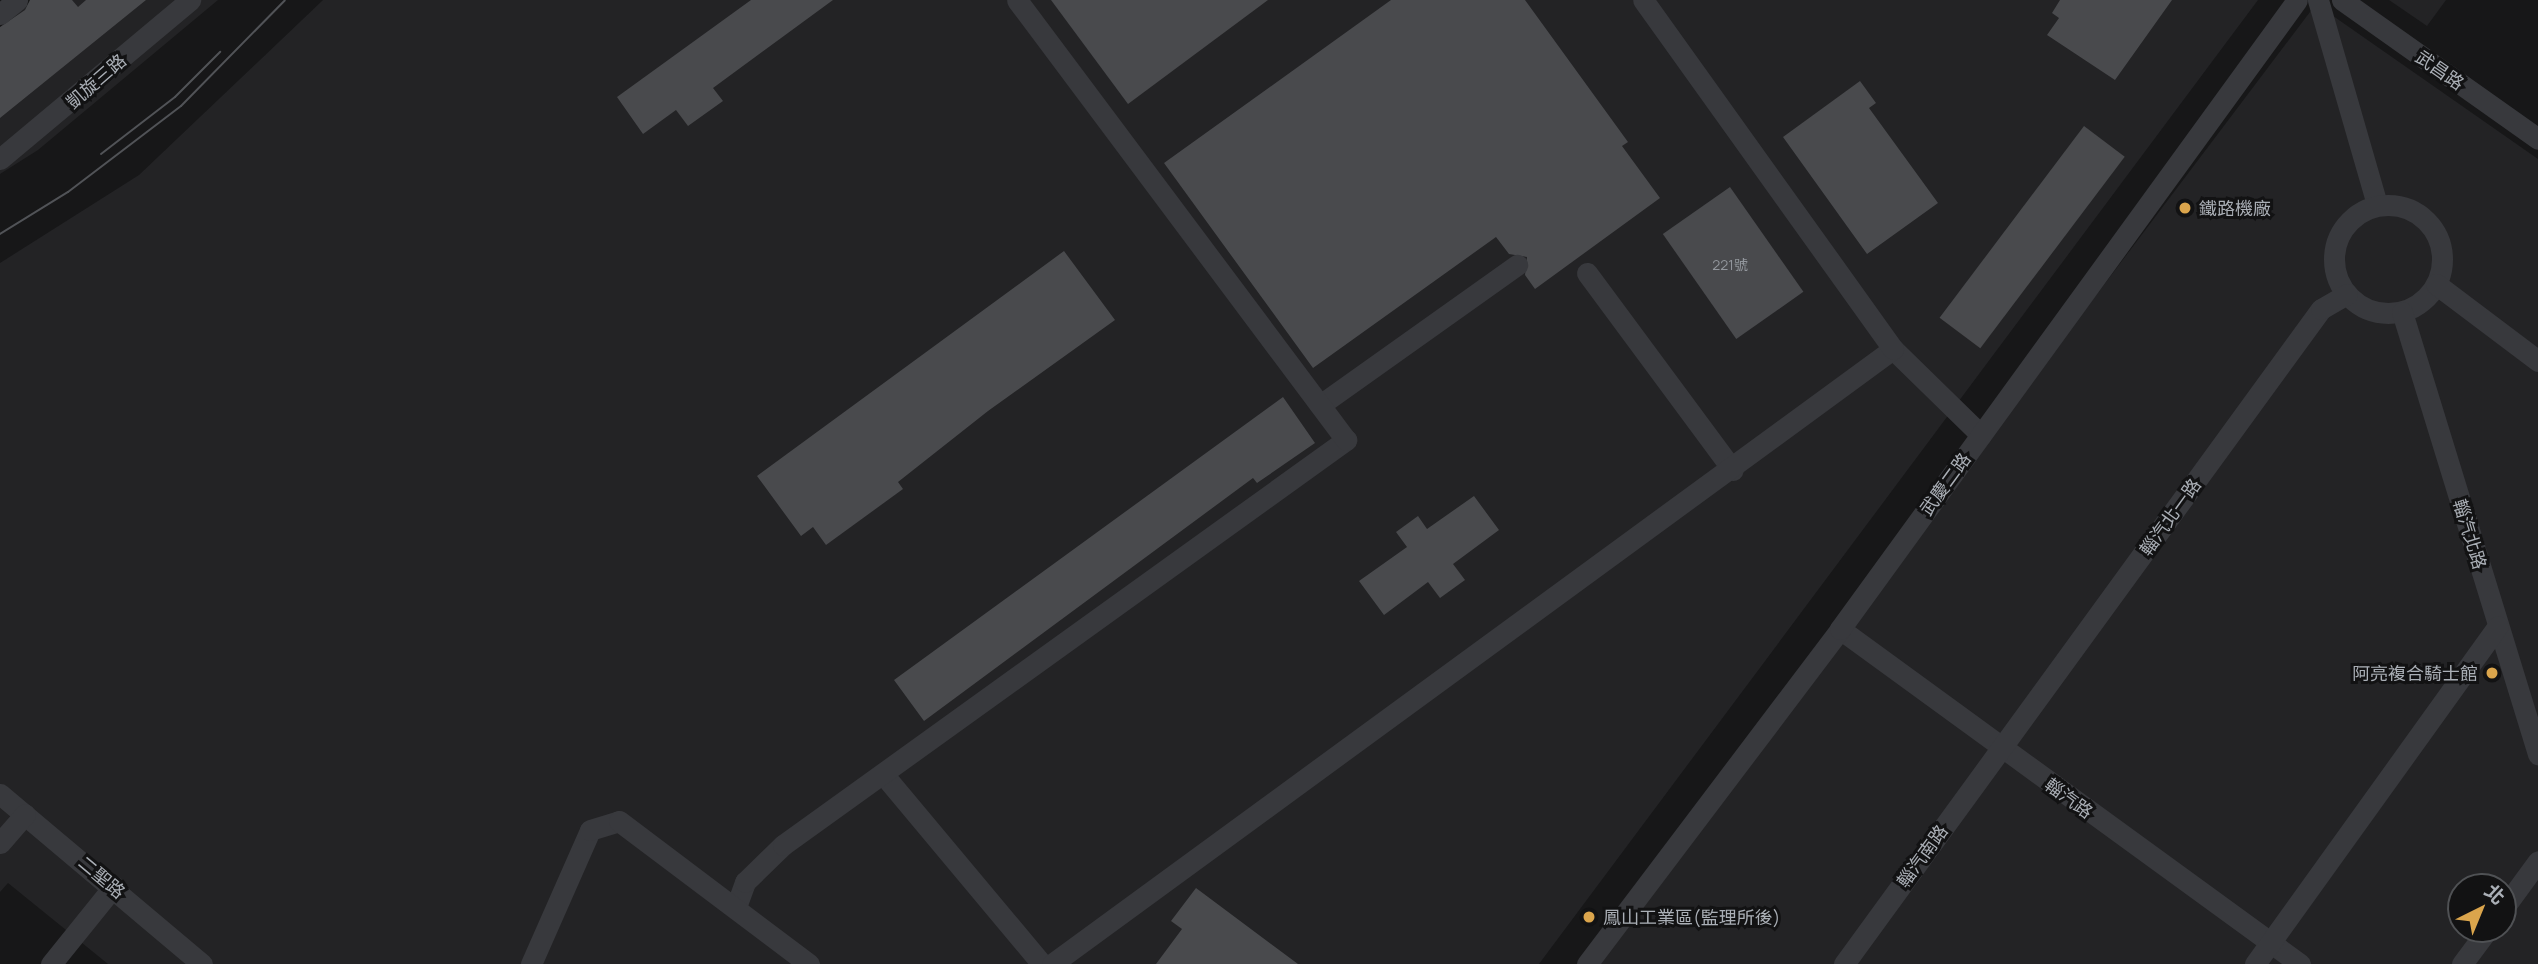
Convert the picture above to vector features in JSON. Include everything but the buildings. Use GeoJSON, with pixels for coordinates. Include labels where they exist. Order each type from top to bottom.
{"type":"FeatureCollection","features":[{"type":"Feature","properties":{"kind":"street"},"geometry":{"type":"LineString","coordinates":[[0,13],[18,0]]}},
{"type":"Feature","properties":{"kind":"street","name":"凱旋三路"},"geometry":{"type":"LineString","coordinates":[[0,159],[190,0]]}},
{"type":"Feature","properties":{"kind":"street"},"geometry":{"type":"LineString","coordinates":[[736,907],[745,882],[762,861],[1346,440],[1017,0]]}},
{"type":"Feature","properties":{"kind":"street"},"geometry":{"type":"LineString","coordinates":[[1643,0],[1892,349],[1981,435]]}},
{"type":"Feature","properties":{"kind":"street","name":"武慶二路"},"geometry":{"type":"LineString","coordinates":[[1587,964],[1840,629],[2297,0]]}},
{"type":"Feature","properties":{"kind":"street"},"geometry":{"type":"LineString","coordinates":[[2318,0],[2377,205]]}},
{"type":"Feature","properties":{"kind":"street","name":"武昌路"},"geometry":{"type":"LineString","coordinates":[[2342,0],[2538,139]]}},
{"type":"Feature","properties":{"kind":"street"},"geometry":{"type":"LineString","coordinates":[[2377,205],[2401,206],[2433,229],[2442,252],[2436,284],[2402,312],[2382,313],[2347,294],[2336,274],[2339,235],[2356,214],[2377,205]]}},
{"type":"Feature","properties":{"kind":"street"},"geometry":{"type":"LineString","coordinates":[[1320,405],[1517,265]]}},
{"type":"Feature","properties":{"kind":"street"},"geometry":{"type":"LineString","coordinates":[[1587,274],[1734,470]]}},
{"type":"Feature","properties":{"kind":"street"},"geometry":{"type":"LineString","coordinates":[[2436,284],[2538,361]]}},
{"type":"Feature","properties":{"kind":"street","name":"輜汽北一路"},"geometry":{"type":"LineString","coordinates":[[2001,748],[2321,309],[2347,294]]}},
{"type":"Feature","properties":{"kind":"street","name":"輜汽北路"},"geometry":{"type":"LineString","coordinates":[[2402,312],[2538,755]]}},
{"type":"Feature","properties":{"kind":"street"},"geometry":{"type":"LineString","coordinates":[[1052,964],[1734,470],[1892,349]]}},
{"type":"Feature","properties":{"kind":"street"},"geometry":{"type":"LineString","coordinates":[[2255,964],[2498,626]]}},
{"type":"Feature","properties":{"kind":"street","name":"輜汽路"},"geometry":{"type":"LineString","coordinates":[[1840,629],[2300,964]]}},
{"type":"Feature","properties":{"kind":"street","name":"輜汽南路"},"geometry":{"type":"LineString","coordinates":[[1843,964],[2001,748]]}},
{"type":"Feature","properties":{"kind":"street"},"geometry":{"type":"LineString","coordinates":[[883,774],[1042,964]]}},
{"type":"Feature","properties":{"kind":"street","name":"二聖路"},"geometry":{"type":"LineString","coordinates":[[0,794],[114,886],[202,964]]}},
{"type":"Feature","properties":{"kind":"street"},"geometry":{"type":"LineString","coordinates":[[0,843],[25,814]]}},
{"type":"Feature","properties":{"kind":"street"},"geometry":{"type":"LineString","coordinates":[[531,964],[590,830],[604,823],[619,821],[638,830],[809,964]]}},
{"type":"Feature","properties":{"kind":"street"},"geometry":{"type":"LineString","coordinates":[[2517,890],[2538,861]]}},
{"type":"Feature","properties":{"kind":"street"},"geometry":{"type":"LineString","coordinates":[[51,964],[114,886]]}},
{"type":"Feature","properties":{"kind":"street"},"geometry":{"type":"LineString","coordinates":[[2462,964],[2478,943]]}},
{"type":"Feature","properties":{"kind":"shaded area"},"geometry":{"type":"Polygon","coordinates":[[[32,0],[218,0],[38,150],[0,174],[0,29],[32,0]]]}},
{"type":"Feature","properties":{"kind":"shaded area"},"geometry":{"type":"Polygon","coordinates":[[[323,0],[2258,0],[1539,964],[108,964],[8,883],[0,892],[0,263],[139,175],[323,0]]]}},
{"type":"Feature","properties":{"kind":"shaded area"},"geometry":{"type":"Polygon","coordinates":[[[2389,0],[2446,0],[2427,26],[2389,0]]]}},
{"type":"Feature","properties":{"kind":"shaded area"},"geometry":{"type":"Polygon","coordinates":[[[2316,4],[2538,159],[2538,964],[1591,964],[2316,4]]]}},
{"type":"Feature","properties":{"kind":"tram line"},"geometry":{"type":"LineString","coordinates":[[0,234],[68,192],[181,106],[285,0]]}},
{"type":"Feature","properties":{"kind":"tram line"},"geometry":{"type":"LineString","coordinates":[[101,154],[175,97],[220,52]]}},
{"type":"Feature","properties":{"kind":"place","name":"鐵路機廠"},"geometry":{"type":"Point","coordinates":[2185,208]}},
{"type":"Feature","properties":{"kind":"place","name":"阿亮複合騎士館"},"geometry":{"type":"Point","coordinates":[2492,673]}},
{"type":"Feature","properties":{"kind":"place","name":"鳳山工業區(監理所後)"},"geometry":{"type":"Point","coordinates":[1589,917]}}]}
